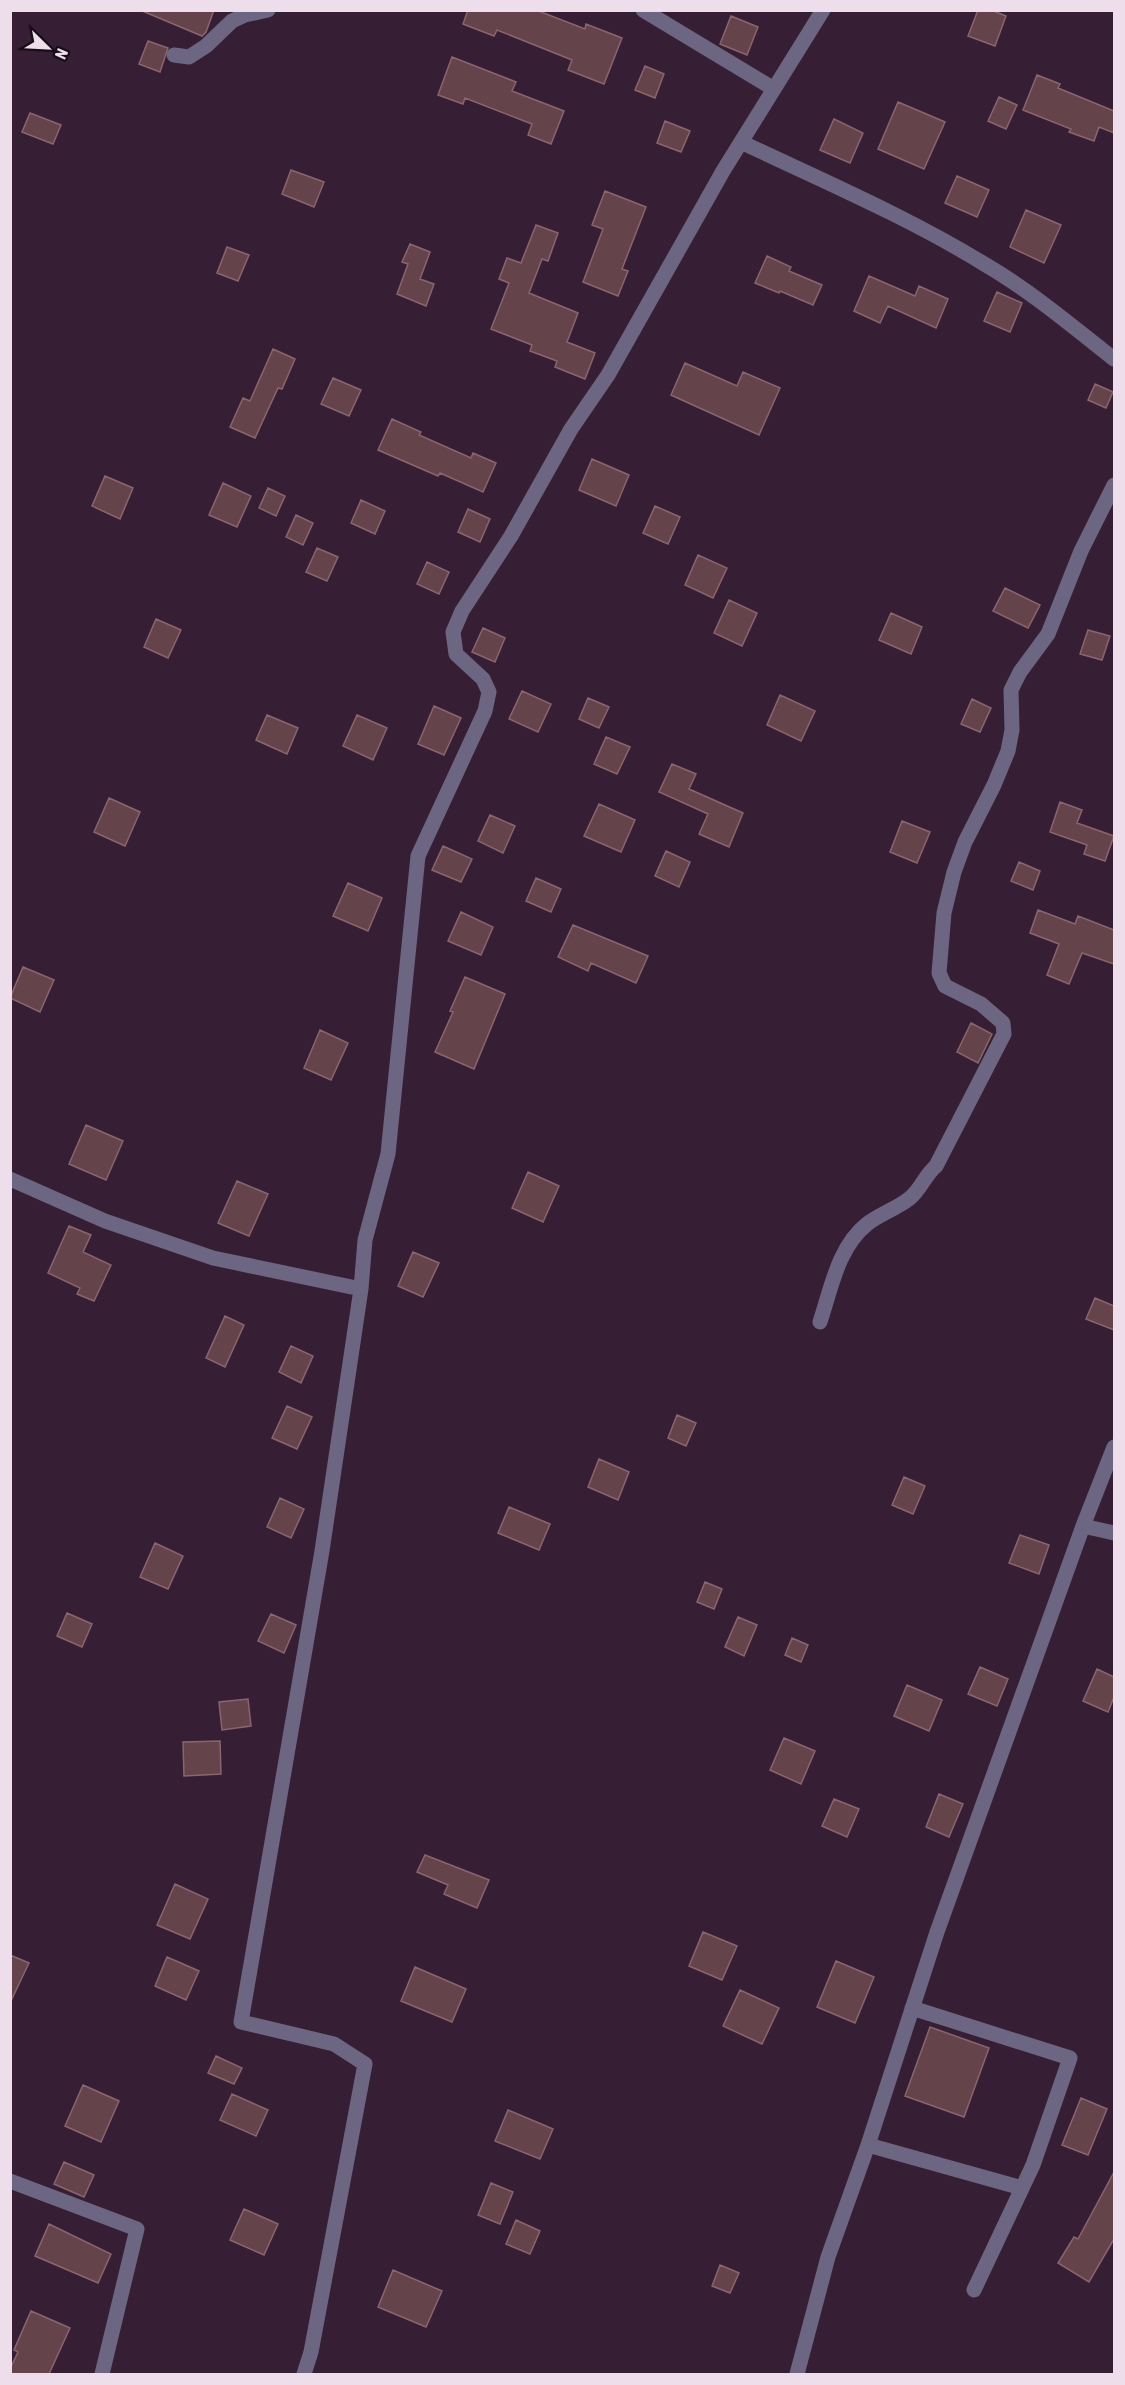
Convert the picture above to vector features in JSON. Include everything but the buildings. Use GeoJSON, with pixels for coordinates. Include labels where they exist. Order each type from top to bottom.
{"type":"FeatureCollection","features":[{"type":"Feature","properties":{"kind":"street"},"geometry":{"type":"LineString","coordinates":[[174,55],[189,57],[206,46],[232,21],[245,15],[268,10]]}},
{"type":"Feature","properties":{"kind":"street"},"geometry":{"type":"LineString","coordinates":[[643,10],[774,89]]}},
{"type":"Feature","properties":{"kind":"street"},"geometry":{"type":"LineString","coordinates":[[304,2374],[318,2317],[365,2064],[334,2044],[241,2022],[322,1551],[361,1289],[365,1240],[388,1154],[418,856],[485,711],[489,692],[483,679],[456,654],[453,632],[462,611],[511,536],[572,429],[608,375],[741,142],[823,10]]}},
{"type":"Feature","properties":{"kind":"street"},"geometry":{"type":"LineString","coordinates":[[741,142],[898,216],[985,264],[1039,299],[1114,359]]}},
{"type":"Feature","properties":{"kind":"street"},"geometry":{"type":"LineString","coordinates":[[820,1323],[841,1260],[852,1237],[868,1223],[911,1197],[927,1173],[936,1166],[1004,1034],[1003,1023],[995,1014],[945,986],[939,973],[944,913],[954,872],[965,842],[994,785],[1008,751],[1012,730],[1011,690],[1020,672],[1048,634],[1081,551],[1114,485]]}},
{"type":"Feature","properties":{"kind":"street"},"geometry":{"type":"LineString","coordinates":[[10,1179],[105,1221],[213,1258],[361,1289]]}},
{"type":"Feature","properties":{"kind":"street"},"geometry":{"type":"LineString","coordinates":[[797,2374],[828,2257],[868,2145],[912,2008],[1083,1526],[1114,1447]]}},
{"type":"Feature","properties":{"kind":"street"},"geometry":{"type":"LineString","coordinates":[[1083,1526],[1114,1533]]}},
{"type":"Feature","properties":{"kind":"street"},"geometry":{"type":"LineString","coordinates":[[912,2008],[1070,2058],[1033,2165],[974,2290]]}},
{"type":"Feature","properties":{"kind":"street"},"geometry":{"type":"LineString","coordinates":[[868,2145],[1022,2188]]}},
{"type":"Feature","properties":{"kind":"street"},"geometry":{"type":"LineString","coordinates":[[10,2181],[138,2229],[102,2374]]}}]}
